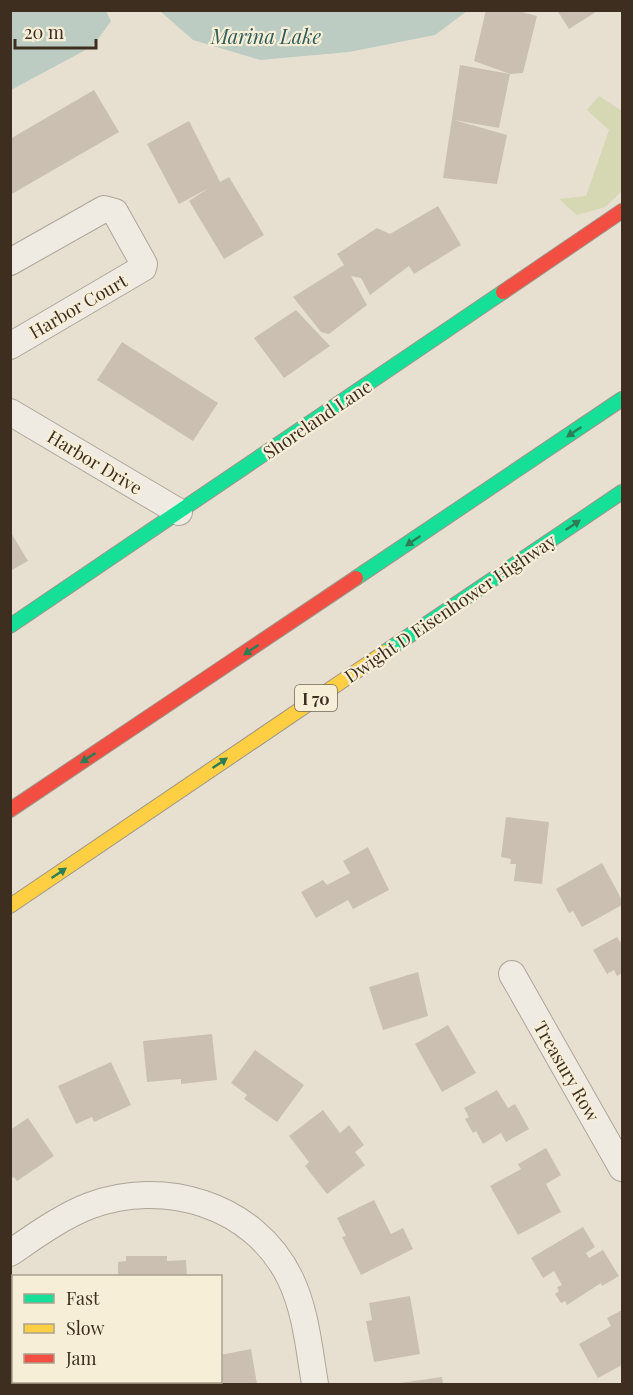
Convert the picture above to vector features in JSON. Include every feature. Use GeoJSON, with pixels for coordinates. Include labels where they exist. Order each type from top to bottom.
{"type":"FeatureCollection","features":[{"type":"Feature","properties":{"kind":"main road","name":"Shoreland Lane"},"geometry":{"type":"LineString","coordinates":[[10,626],[622,211]]}},
{"type":"Feature","properties":{"kind":"main road"},"geometry":{"type":"LineString","coordinates":[[10,810],[622,399]]}},
{"type":"Feature","properties":{"kind":"main road","name":"Dwight D Eisenhower Highway"},"geometry":{"type":"LineString","coordinates":[[10,906],[622,492]]}},
{"type":"Feature","properties":{"kind":"street","name":"Harbor Court"},"geometry":{"type":"LineString","coordinates":[[10,262],[104,209],[115,212],[144,264],[143,268],[10,346]]}},
{"type":"Feature","properties":{"kind":"street","name":"Harbor Drive"},"geometry":{"type":"LineString","coordinates":[[10,412],[179,512]]}},
{"type":"Feature","properties":{"kind":"street","name":"Treasury Row"},"geometry":{"type":"LineString","coordinates":[[512,974],[622,1168]]}},
{"type":"Feature","properties":{"kind":"street"},"geometry":{"type":"LineString","coordinates":[[10,1253],[67,1217],[90,1206],[115,1199],[165,1195],[204,1202],[227,1213],[259,1236],[284,1266],[300,1301],[315,1384]]}},
{"type":"Feature","properties":{"kind":"green space"},"geometry":{"type":"Polygon","coordinates":[[[599,96],[622,111],[622,191],[605,207],[577,215],[559,199],[586,196],[609,130],[587,110],[599,96]]]}},
{"type":"Feature","properties":{"kind":"water"},"geometry":{"type":"Polygon","coordinates":[[[11,10],[106,11],[111,21],[93,46],[11,90],[11,10]]]}},
{"type":"Feature","properties":{"kind":"water","name":"Marina Lake"},"geometry":{"type":"Polygon","coordinates":[[[160,11],[467,11],[435,35],[349,52],[260,60],[193,40],[160,11]]]}},
{"type":"Feature","properties":{"kind":"building"},"geometry":{"type":"Polygon","coordinates":[[[486,10],[514,10],[537,16],[523,73],[510,74],[474,61],[486,10]]]}},
{"type":"Feature","properties":{"kind":"building"},"geometry":{"type":"Polygon","coordinates":[[[557,10],[599,10],[569,29],[557,10]]]}},
{"type":"Feature","properties":{"kind":"building"},"geometry":{"type":"Polygon","coordinates":[[[460,65],[510,74],[499,128],[454,120],[507,135],[497,184],[443,178],[460,65]]]}},
{"type":"Feature","properties":{"kind":"building"},"geometry":{"type":"Polygon","coordinates":[[[94,90],[119,132],[10,195],[10,139],[94,90]]]}},
{"type":"Feature","properties":{"kind":"building"},"geometry":{"type":"Polygon","coordinates":[[[189,121],[220,182],[229,177],[264,235],[224,259],[189,201],[209,188],[179,204],[147,144],[189,121]]]}},
{"type":"Feature","properties":{"kind":"building"},"geometry":{"type":"Polygon","coordinates":[[[438,206],[461,245],[414,274],[409,266],[370,295],[361,278],[351,276],[367,305],[329,334],[321,332],[293,297],[344,265],[337,254],[377,228],[390,234],[438,206]]]}},
{"type":"Feature","properties":{"kind":"building"},"geometry":{"type":"Polygon","coordinates":[[[296,310],[330,346],[284,378],[254,338],[296,310]]]}},
{"type":"Feature","properties":{"kind":"building"},"geometry":{"type":"Polygon","coordinates":[[[122,342],[218,403],[193,441],[97,380],[122,342]]]}},
{"type":"Feature","properties":{"kind":"building"},"geometry":{"type":"Polygon","coordinates":[[[10,531],[28,561],[10,571],[10,531]]]}},
{"type":"Feature","properties":{"kind":"building"},"geometry":{"type":"Polygon","coordinates":[[[506,817],[549,822],[542,884],[514,881],[516,864],[510,864],[511,859],[501,857],[506,817]]]}},
{"type":"Feature","properties":{"kind":"building"},"geometry":{"type":"Polygon","coordinates":[[[368,847],[389,890],[353,909],[348,900],[316,918],[301,892],[323,880],[327,885],[350,873],[343,861],[368,847]]]}},
{"type":"Feature","properties":{"kind":"building"},"geometry":{"type":"Polygon","coordinates":[[[602,863],[622,900],[622,905],[582,927],[573,911],[569,913],[556,889],[602,863]]]}},
{"type":"Feature","properties":{"kind":"building"},"geometry":{"type":"Polygon","coordinates":[[[617,937],[620,942],[622,940],[622,973],[617,976],[614,970],[607,974],[593,950],[617,937]]]}},
{"type":"Feature","properties":{"kind":"building"},"geometry":{"type":"Polygon","coordinates":[[[418,972],[428,1016],[383,1030],[369,987],[418,972]]]}},
{"type":"Feature","properties":{"kind":"building"},"geometry":{"type":"Polygon","coordinates":[[[448,1025],[476,1073],[442,1092],[415,1044],[448,1025]]]}},
{"type":"Feature","properties":{"kind":"building"},"geometry":{"type":"Polygon","coordinates":[[[212,1034],[217,1080],[181,1084],[181,1079],[147,1082],[143,1041],[212,1034]]]}},
{"type":"Feature","properties":{"kind":"building"},"geometry":{"type":"Polygon","coordinates":[[[255,1050],[304,1085],[277,1122],[244,1099],[247,1095],[231,1083],[255,1050]]]}},
{"type":"Feature","properties":{"kind":"building"},"geometry":{"type":"Polygon","coordinates":[[[111,1062],[131,1105],[94,1122],[92,1117],[76,1124],[58,1086],[111,1062]]]}},
{"type":"Feature","properties":{"kind":"building"},"geometry":{"type":"Polygon","coordinates":[[[497,1090],[508,1108],[515,1104],[529,1129],[506,1142],[501,1133],[483,1144],[476,1131],[473,1133],[465,1119],[469,1117],[464,1108],[497,1090]]]}},
{"type":"Feature","properties":{"kind":"building"},"geometry":{"type":"Polygon","coordinates":[[[323,1110],[340,1133],[349,1125],[364,1145],[355,1152],[365,1165],[327,1194],[305,1166],[309,1162],[289,1136],[323,1110]]]}},
{"type":"Feature","properties":{"kind":"building"},"geometry":{"type":"Polygon","coordinates":[[[28,1118],[54,1156],[17,1181],[14,1177],[10,1179],[10,1130],[28,1118]]]}},
{"type":"Feature","properties":{"kind":"building"},"geometry":{"type":"Polygon","coordinates":[[[546,1148],[561,1175],[546,1184],[561,1212],[518,1235],[490,1186],[521,1169],[518,1164],[546,1148]]]}},
{"type":"Feature","properties":{"kind":"building"},"geometry":{"type":"Polygon","coordinates":[[[374,1200],[391,1234],[403,1228],[413,1249],[361,1275],[342,1237],[346,1236],[337,1218],[374,1200]]]}},
{"type":"Feature","properties":{"kind":"building"},"geometry":{"type":"Polygon","coordinates":[[[583,1227],[595,1247],[586,1253],[589,1258],[603,1250],[619,1276],[602,1286],[601,1283],[567,1305],[565,1301],[561,1303],[555,1294],[559,1291],[557,1287],[562,1285],[554,1271],[543,1278],[531,1258],[583,1227]]]}},
{"type":"Feature","properties":{"kind":"building"},"geometry":{"type":"Polygon","coordinates":[[[126,1256],[167,1256],[167,1261],[186,1260],[187,1275],[118,1275],[118,1262],[126,1261],[126,1256]]]}},
{"type":"Feature","properties":{"kind":"building"},"geometry":{"type":"Polygon","coordinates":[[[410,1296],[420,1354],[374,1362],[366,1321],[372,1320],[369,1303],[410,1296]]]}},
{"type":"Feature","properties":{"kind":"building"},"geometry":{"type":"Polygon","coordinates":[[[622,1310],[622,1365],[598,1378],[579,1344],[611,1326],[607,1318],[622,1310]]]}},
{"type":"Feature","properties":{"kind":"building"},"geometry":{"type":"Polygon","coordinates":[[[251,1349],[257,1384],[209,1384],[222,1383],[222,1355],[251,1349]]]}},
{"type":"Feature","properties":{"kind":"building"},"geometry":{"type":"Polygon","coordinates":[[[442,1377],[443,1384],[400,1384],[400,1383],[442,1377]]]}},
{"type":"Feature","properties":{"kind":"traffic: fast"},"geometry":{"type":"LineString","coordinates":[[10,626],[503,292]]}},
{"type":"Feature","properties":{"kind":"traffic: fast"},"geometry":{"type":"LineString","coordinates":[[356,578],[622,399]]}},
{"type":"Feature","properties":{"kind":"traffic: fast"},"geometry":{"type":"LineString","coordinates":[[385,652],[622,492]]}},
{"type":"Feature","properties":{"kind":"traffic: slow"},"geometry":{"type":"LineString","coordinates":[[10,906],[385,652]]}},
{"type":"Feature","properties":{"kind":"traffic: jam"},"geometry":{"type":"LineString","coordinates":[[503,292],[622,211]]}},
{"type":"Feature","properties":{"kind":"traffic: jam"},"geometry":{"type":"LineString","coordinates":[[10,810],[356,578]]}}]}
